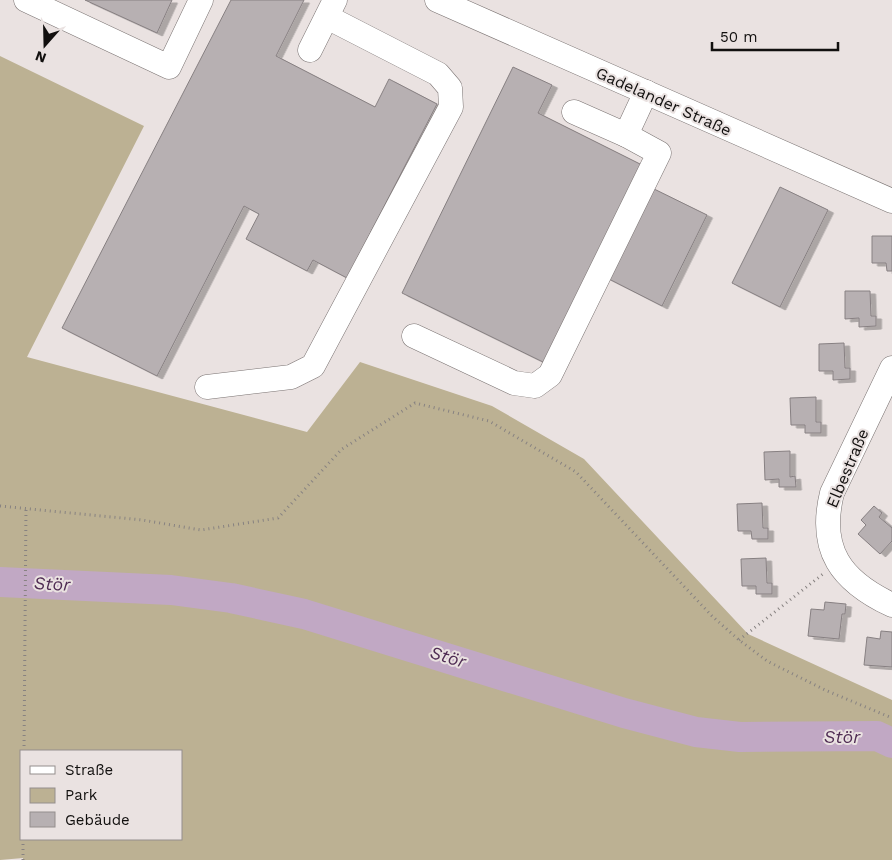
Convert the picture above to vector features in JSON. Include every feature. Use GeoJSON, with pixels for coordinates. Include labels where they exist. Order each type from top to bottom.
{"type":"FeatureCollection","features":[{"type":"Feature","properties":{"kind":"street"},"geometry":{"type":"LineString","coordinates":[[26,0],[169,67],[201,0]]}},
{"type":"Feature","properties":{"kind":"street","name":"Gadelander Straße"},"geometry":{"type":"LineString","coordinates":[[437,0],[480,9],[646,92],[892,201]]}},
{"type":"Feature","properties":{"kind":"street"},"geometry":{"type":"LineString","coordinates":[[207,387],[291,377],[313,366],[451,107],[450,88],[438,74],[331,8],[310,50]]}},
{"type":"Feature","properties":{"kind":"street"},"geometry":{"type":"LineString","coordinates":[[626,136],[646,92]]}},
{"type":"Feature","properties":{"kind":"street"},"geometry":{"type":"LineString","coordinates":[[414,336],[514,383],[536,386],[550,375],[659,152],[574,112]]}},
{"type":"Feature","properties":{"kind":"street","name":"Elbestraße"},"geometry":{"type":"LineString","coordinates":[[891,371],[832,493],[827,529],[829,542],[838,562],[848,575],[862,588],[892,605]]}},
{"type":"Feature","properties":{"kind":"path"},"geometry":{"type":"LineString","coordinates":[[0,506],[142,520],[201,530],[278,518],[342,449],[415,403],[490,421],[576,472],[712,616],[739,640],[775,665],[825,690],[892,718]]}},
{"type":"Feature","properties":{"kind":"path"},"geometry":{"type":"LineString","coordinates":[[24,750],[26,508]]}},
{"type":"Feature","properties":{"kind":"path"},"geometry":{"type":"LineString","coordinates":[[739,640],[838,562]]}},
{"type":"Feature","properties":{"kind":"path"},"geometry":{"type":"LineString","coordinates":[[23,840],[23,860]]}},
{"type":"Feature","properties":{"kind":"green space"},"geometry":{"type":"Polygon","coordinates":[[[0,56],[144,126],[27,357],[307,432],[360,362],[492,406],[584,459],[748,634],[892,700],[892,860],[23,860],[23,858],[0,860],[0,56]]]}},
{"type":"Feature","properties":{"kind":"building"},"geometry":{"type":"Polygon","coordinates":[[[85,0],[172,0],[157,33],[85,0]]]}},
{"type":"Feature","properties":{"kind":"building"},"geometry":{"type":"Polygon","coordinates":[[[231,0],[304,0],[276,56],[375,107],[389,79],[437,104],[347,278],[313,260],[307,271],[246,239],[259,214],[244,206],[157,376],[62,328],[231,0]]]}},
{"type":"Feature","properties":{"kind":"building"},"geometry":{"type":"Polygon","coordinates":[[[513,67],[552,85],[538,113],[642,165],[545,363],[402,293],[513,67]]]}},
{"type":"Feature","properties":{"kind":"building"},"geometry":{"type":"Polygon","coordinates":[[[650,187],[707,215],[662,306],[605,277],[650,187]]]}},
{"type":"Feature","properties":{"kind":"building"},"geometry":{"type":"Polygon","coordinates":[[[780,187],[828,210],[780,307],[732,283],[780,187]]]}},
{"type":"Feature","properties":{"kind":"building"},"geometry":{"type":"Polygon","coordinates":[[[872,236],[892,236],[892,271],[887,271],[886,263],[872,263],[872,236]]]}},
{"type":"Feature","properties":{"kind":"building"},"geometry":{"type":"Polygon","coordinates":[[[845,291],[870,291],[871,316],[876,316],[876,326],[859,327],[859,318],[845,319],[845,291]]]}},
{"type":"Feature","properties":{"kind":"building"},"geometry":{"type":"Polygon","coordinates":[[[844,343],[845,368],[850,368],[850,379],[833,380],[833,371],[819,371],[819,344],[844,343]]]}},
{"type":"Feature","properties":{"kind":"building"},"geometry":{"type":"Polygon","coordinates":[[[816,397],[816,422],[821,422],[821,433],[805,433],[805,425],[791,425],[790,398],[816,397]]]}},
{"type":"Feature","properties":{"kind":"building"},"geometry":{"type":"Polygon","coordinates":[[[790,451],[790,477],[795,476],[796,487],[779,487],[779,479],[765,480],[764,452],[790,451]]]}},
{"type":"Feature","properties":{"kind":"building"},"geometry":{"type":"Polygon","coordinates":[[[762,503],[763,528],[768,528],[768,539],[752,539],[751,531],[738,531],[737,504],[762,503]]]}},
{"type":"Feature","properties":{"kind":"building"},"geometry":{"type":"Polygon","coordinates":[[[874,506],[882,513],[879,517],[892,528],[892,541],[880,554],[858,534],[866,525],[861,520],[874,506]]]}},
{"type":"Feature","properties":{"kind":"building"},"geometry":{"type":"Polygon","coordinates":[[[766,558],[767,583],[772,583],[772,594],[756,594],[756,586],[742,586],[741,559],[766,558]]]}},
{"type":"Feature","properties":{"kind":"building"},"geometry":{"type":"Polygon","coordinates":[[[825,602],[846,604],[845,614],[842,614],[839,639],[808,636],[811,609],[824,610],[825,602]]]}},
{"type":"Feature","properties":{"kind":"building"},"geometry":{"type":"Polygon","coordinates":[[[881,631],[892,632],[892,667],[864,665],[867,637],[880,639],[881,631]]]}},
{"type":"Feature","properties":{"kind":"waterway","name":"Stör"},"geometry":{"type":"LineString","coordinates":[[0,582],[171,590],[231,598],[304,614],[624,713],[696,732],[740,737],[877,736],[892,743]]}}]}
